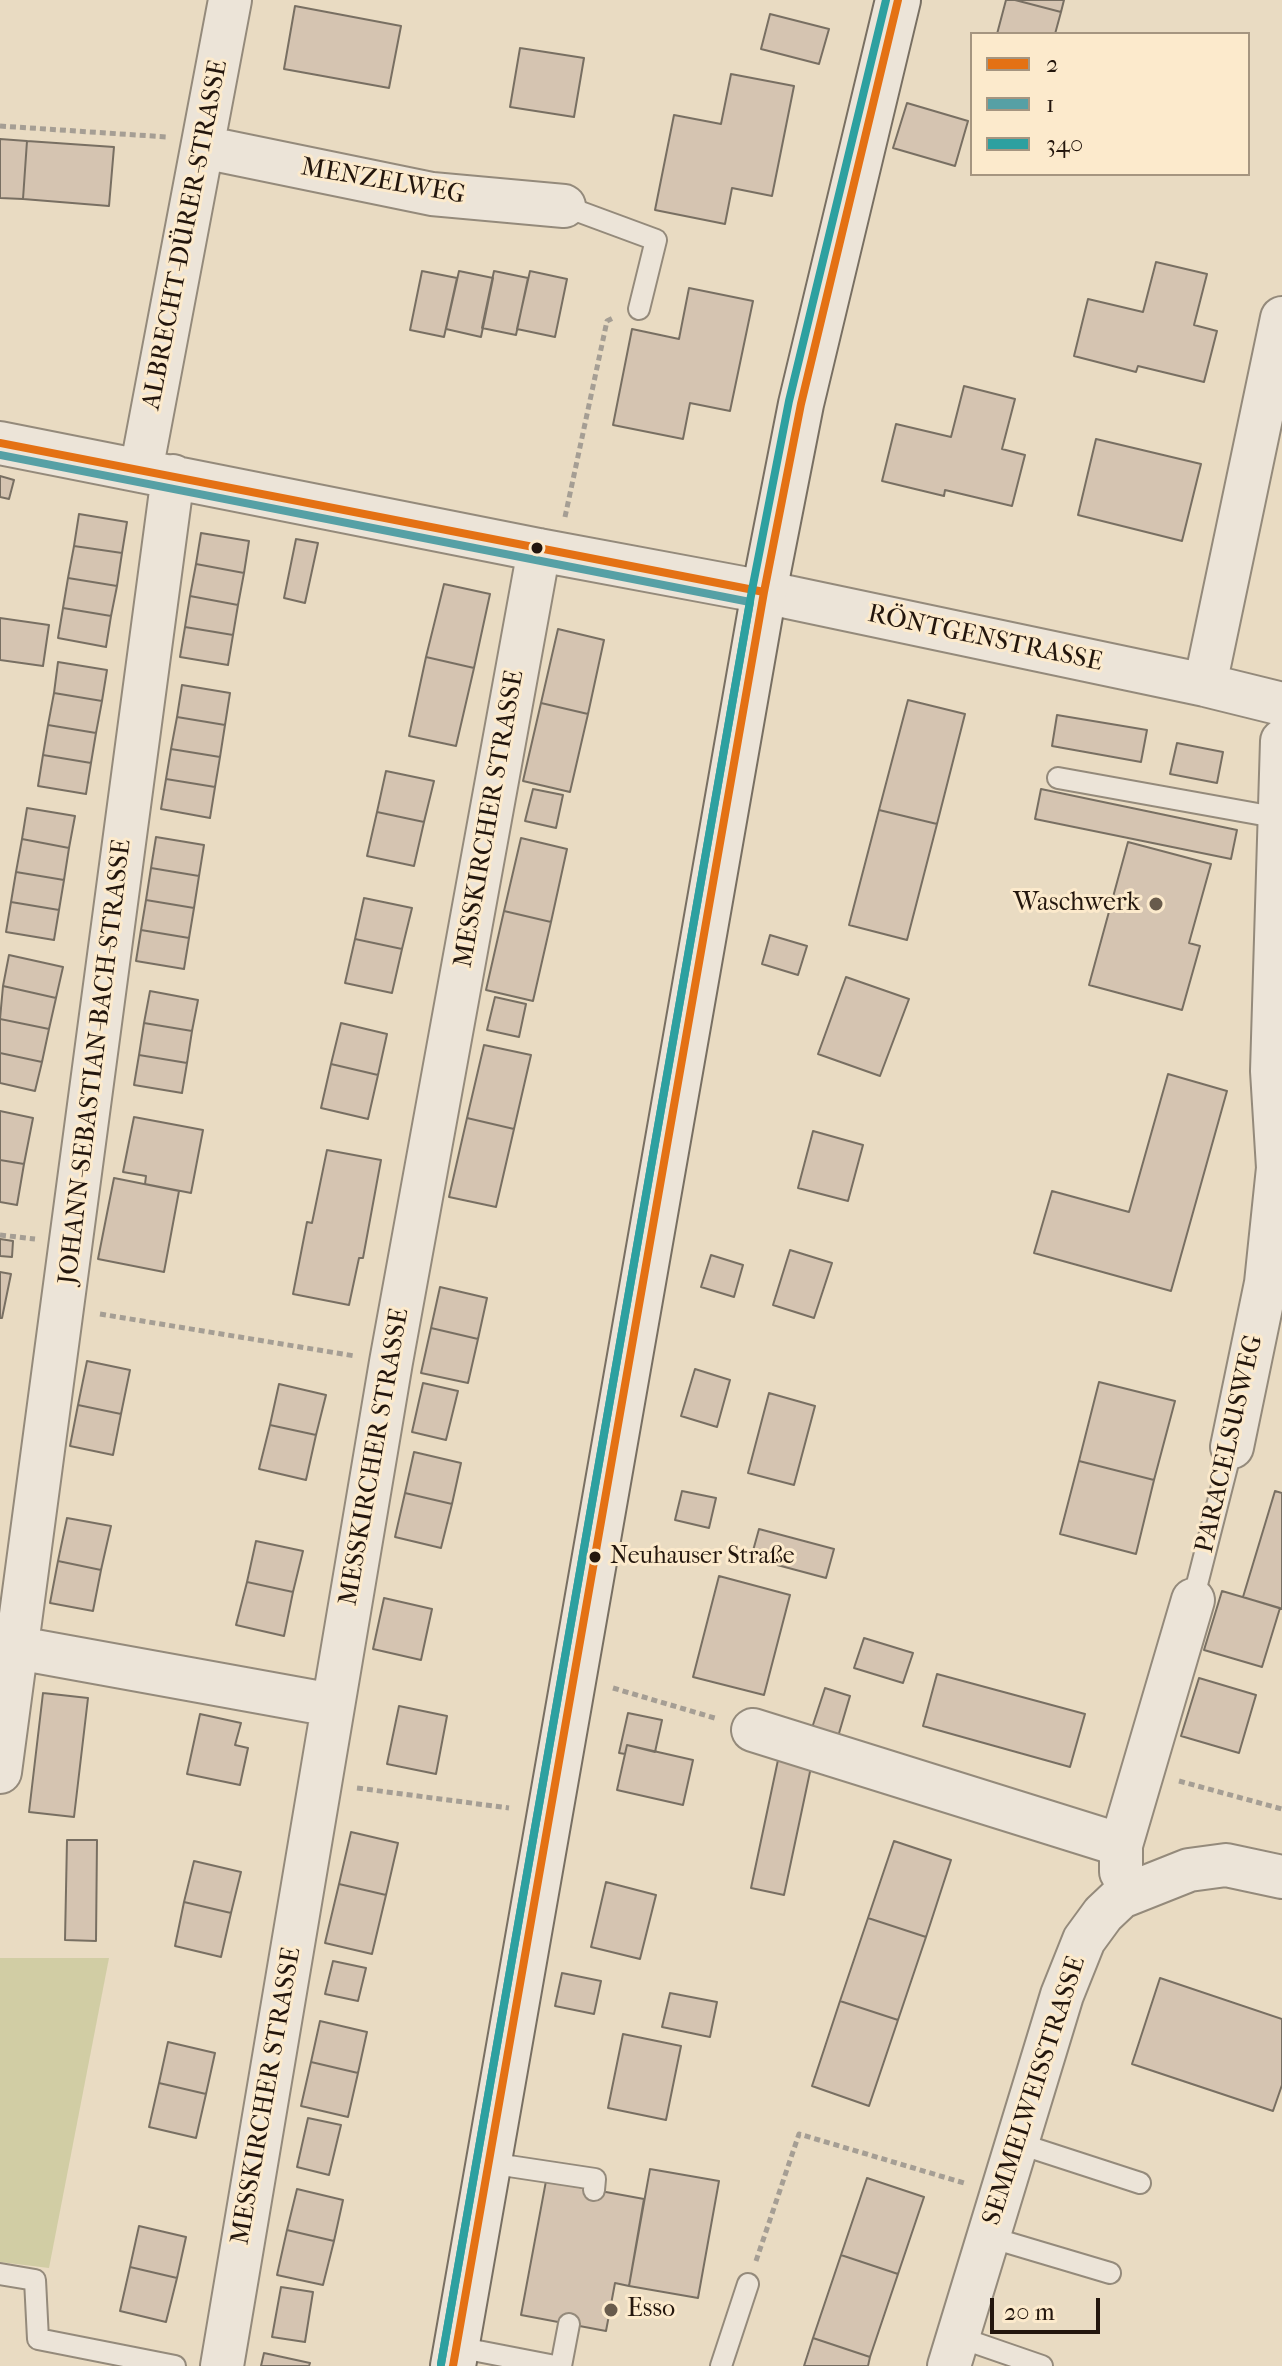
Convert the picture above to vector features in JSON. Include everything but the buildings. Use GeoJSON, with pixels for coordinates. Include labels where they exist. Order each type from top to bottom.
{"type":"FeatureCollection","features":[{"type":"Feature","properties":{"kind":"street","name":"ALBRECHT-DÜRER-STRASSE"},"geometry":{"type":"LineString","coordinates":[[157,473],[203,144],[230,0]]}},
{"type":"Feature","properties":{"kind":"street"},"geometry":{"type":"LineString","coordinates":[[455,2356],[764,592],[801,404],[898,0]]}},
{"type":"Feature","properties":{"kind":"street","name":"MENZELWEG"},"geometry":{"type":"LineString","coordinates":[[203,144],[432,194],[564,206]]}},
{"type":"Feature","properties":{"kind":"street"},"geometry":{"type":"LineString","coordinates":[[1205,685],[1282,318]]}},
{"type":"Feature","properties":{"kind":"street","name":"RÖNTGENSTRASSE"},"geometry":{"type":"LineString","coordinates":[[0,443],[764,592],[1282,704]]}},
{"type":"Feature","properties":{"kind":"street","name":"JOHANN-SEBASTIAN-BACH-STRASSE"},"geometry":{"type":"LineString","coordinates":[[0,1772],[64,1308],[157,473]]}},
{"type":"Feature","properties":{"kind":"street","name":"MESSKIRCHER STRASSE"},"geometry":{"type":"LineString","coordinates":[[222,2366],[391,1362],[548,552]]}},
{"type":"Feature","properties":{"kind":"street","name":"PARACELSUSWEG"},"geometry":{"type":"LineString","coordinates":[[1232,1447],[1266,1283],[1280,1169],[1277,1072],[1282,741]]}},
{"type":"Feature","properties":{"kind":"street","name":"PARACELSUSWEG"},"geometry":{"type":"LineString","coordinates":[[1121,1897],[1121,1845],[1193,1600]]}},
{"type":"Feature","properties":{"kind":"street"},"geometry":{"type":"LineString","coordinates":[[18,1648],[332,1705]]}},
{"type":"Feature","properties":{"kind":"street"},"geometry":{"type":"LineString","coordinates":[[753,1730],[1121,1845]]}},
{"type":"Feature","properties":{"kind":"street","name":"SEMMELWEISSTRASSE"},"geometry":{"type":"LineString","coordinates":[[954,2352],[1062,1995],[1084,1940],[1103,1914],[1121,1897],[1189,1870],[1226,1865],[1282,1877]]}},
{"type":"Feature","properties":{"kind":"lane"},"geometry":{"type":"LineString","coordinates":[[564,206],[656,240],[639,309]]}},
{"type":"Feature","properties":{"kind":"lane"},"geometry":{"type":"LineString","coordinates":[[1058,778],[1280,818]]}},
{"type":"Feature","properties":{"kind":"lane","name":"PARACELSUSWEG"},"geometry":{"type":"LineString","coordinates":[[1193,1600],[1232,1447]]}},
{"type":"Feature","properties":{"kind":"lane"},"geometry":{"type":"LineString","coordinates":[[1017,2143],[1140,2183]]}},
{"type":"Feature","properties":{"kind":"lane"},"geometry":{"type":"LineString","coordinates":[[489,2163],[595,2179],[594,2190]]}},
{"type":"Feature","properties":{"kind":"lane"},"geometry":{"type":"LineString","coordinates":[[989,2237],[1110,2273]]}},
{"type":"Feature","properties":{"kind":"lane"},"geometry":{"type":"LineString","coordinates":[[0,2274],[35,2280],[38,2339],[175,2366]]}},
{"type":"Feature","properties":{"kind":"lane"},"geometry":{"type":"LineString","coordinates":[[721,2366],[748,2284]]}},
{"type":"Feature","properties":{"kind":"lane"},"geometry":{"type":"LineString","coordinates":[[561,2366],[569,2324]]}},
{"type":"Feature","properties":{"kind":"lane"},"geometry":{"type":"LineString","coordinates":[[954,2352],[1042,2366]]}},
{"type":"Feature","properties":{"kind":"lane"},"geometry":{"type":"LineString","coordinates":[[455,2356],[555,2366]]}},
{"type":"Feature","properties":{"kind":"path"},"geometry":{"type":"LineString","coordinates":[[0,126],[203,144]]}},
{"type":"Feature","properties":{"kind":"path"},"geometry":{"type":"LineString","coordinates":[[548,552],[607,321],[639,309]]}},
{"type":"Feature","properties":{"kind":"path"},"geometry":{"type":"LineString","coordinates":[[64,1308],[391,1362]]}},
{"type":"Feature","properties":{"kind":"path"},"geometry":{"type":"LineString","coordinates":[[574,1676],[753,1730]]}},
{"type":"Feature","properties":{"kind":"path"},"geometry":{"type":"LineString","coordinates":[[1142,1772],[1282,1809]]}},
{"type":"Feature","properties":{"kind":"path"},"geometry":{"type":"LineString","coordinates":[[319,1783],[550,1814]]}},
{"type":"Feature","properties":{"kind":"path"},"geometry":{"type":"LineString","coordinates":[[748,2284],[799,2134],[1001,2194]]}},
{"type":"Feature","properties":{"kind":"shaded area"},"geometry":{"type":"Polygon","coordinates":[[[0,1958],[109,1958],[49,2268],[0,2262],[0,1958]]]}},
{"type":"Feature","properties":{"kind":"transit line","name":"340"},"geometry":{"type":"LineString","coordinates":[[441,2364],[752,590],[789,401],[886,0]]}},
{"type":"Feature","properties":{"kind":"transit line","name":"2"},"geometry":{"type":"LineString","coordinates":[[453,2366],[764,592],[801,404],[898,0]]}},
{"type":"Feature","properties":{"kind":"transit line","name":"2"},"geometry":{"type":"LineString","coordinates":[[0,443],[764,592]]}},
{"type":"Feature","properties":{"kind":"transit line","name":"1"},"geometry":{"type":"LineString","coordinates":[[0,455],[750,602],[441,2364]]}},
{"type":"Feature","properties":{"kind":"place","name":"Waschwerk"},"geometry":{"type":"Point","coordinates":[1156,904]}},
{"type":"Feature","properties":{"kind":"place","name":"Neuhauser Straße"},"geometry":{"type":"Point","coordinates":[595,1557]}},
{"type":"Feature","properties":{"kind":"place","name":"Esso"},"geometry":{"type":"Point","coordinates":[611,2310]}}]}
